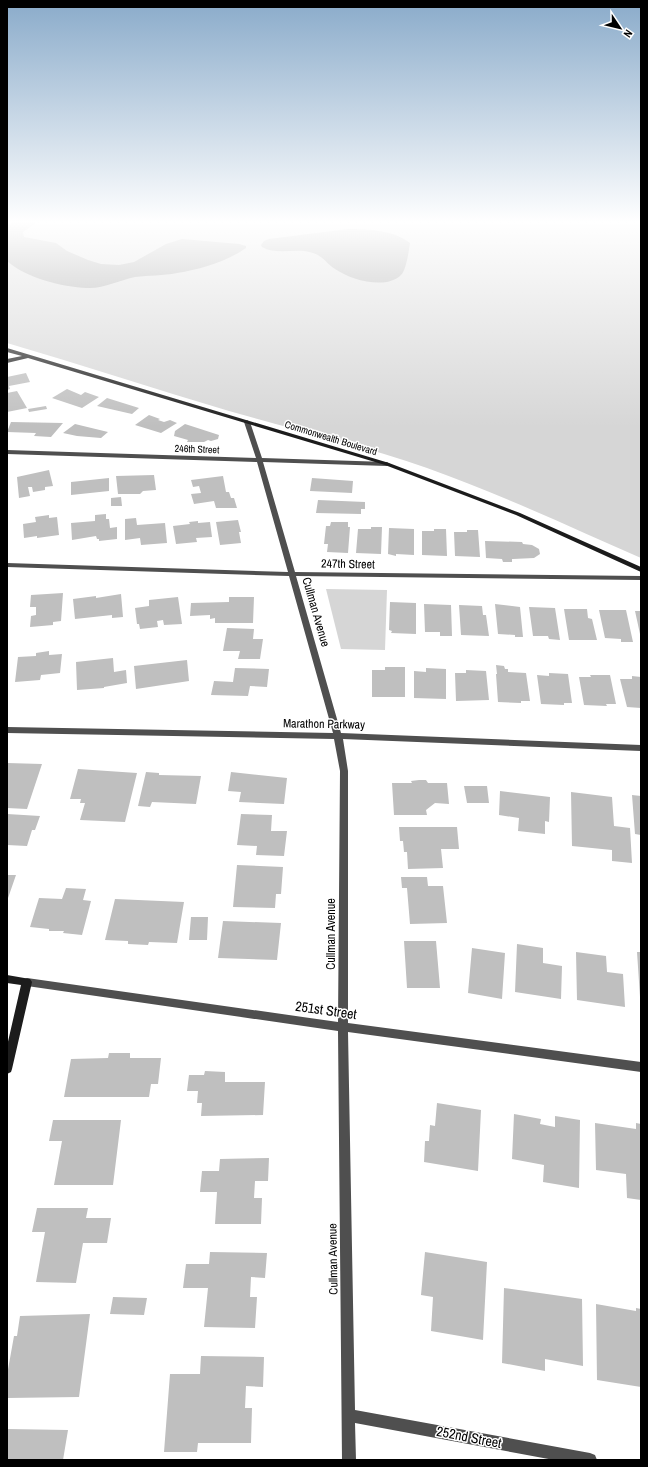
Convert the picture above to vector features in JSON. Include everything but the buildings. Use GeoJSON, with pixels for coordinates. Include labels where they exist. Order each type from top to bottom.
{"type":"FeatureCollection","features":[{"type":"Feature","properties":{"kind":"street","name":"Commonwealth Boulevard"},"geometry":{"type":"LineString","coordinates":[[7,350],[387,464],[518,514],[641,570]]}},
{"type":"Feature","properties":{"kind":"street"},"geometry":{"type":"LineString","coordinates":[[7,361],[27,356]]}},
{"type":"Feature","properties":{"kind":"street","name":"Cullman Avenue"},"geometry":{"type":"LineString","coordinates":[[247,422],[338,736],[344,771],[343,1027],[349,1460]]}},
{"type":"Feature","properties":{"kind":"street","name":"246th Street"},"geometry":{"type":"LineString","coordinates":[[7,452],[387,464]]}},
{"type":"Feature","properties":{"kind":"street","name":"247th Street"},"geometry":{"type":"LineString","coordinates":[[7,565],[292,574],[641,578]]}},
{"type":"Feature","properties":{"kind":"street","name":"Marathon Parkway"},"geometry":{"type":"LineString","coordinates":[[7,730],[338,736],[641,748]]}},
{"type":"Feature","properties":{"kind":"street","name":"251st Street"},"geometry":{"type":"LineString","coordinates":[[7,979],[343,1027],[641,1067]]}},
{"type":"Feature","properties":{"kind":"street"},"geometry":{"type":"LineString","coordinates":[[7,1069],[27,982]]}},
{"type":"Feature","properties":{"kind":"street","name":"252nd Street"},"geometry":{"type":"LineString","coordinates":[[348,1415],[590,1460]]}},
{"type":"Feature","properties":{"kind":"shaded area"},"geometry":{"type":"Polygon","coordinates":[[[7,290],[641,290],[641,558],[508,500],[427,468],[353,445],[229,411],[7,343],[7,290]]]}},
{"type":"Feature","properties":{"kind":"shaded area"},"geometry":{"type":"Polygon","coordinates":[[[326,589],[387,590],[385,650],[341,649],[326,589]]]}}]}
